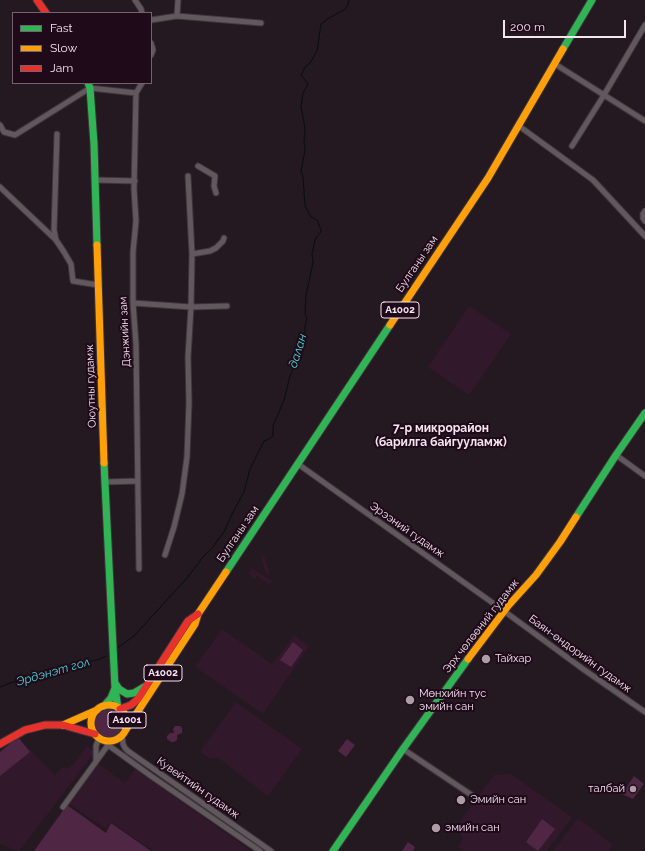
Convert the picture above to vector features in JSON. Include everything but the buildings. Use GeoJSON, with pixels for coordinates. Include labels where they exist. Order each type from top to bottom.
{"type":"FeatureCollection","features":[{"type":"Feature","properties":{"kind":"main road"},"geometry":{"type":"LineString","coordinates":[[37,0],[45,12]]}},
{"type":"Feature","properties":{"kind":"main road","name":"Булганы зам"},"geometry":{"type":"LineString","coordinates":[[124,733],[195,624],[198,614],[485,183],[592,0]]}},
{"type":"Feature","properties":{"kind":"main road","name":"Оюутны гудамж"},"geometry":{"type":"LineString","coordinates":[[89,85],[94,144],[105,482],[115,686],[119,709]]}},
{"type":"Feature","properties":{"kind":"main road","name":"Эрх чөлөөний гудамж"},"geometry":{"type":"LineString","coordinates":[[333,851],[457,673],[504,611],[536,575],[560,542],[645,413]]}},
{"type":"Feature","properties":{"kind":"main road","name":"Булганы зам"},"geometry":{"type":"LineString","coordinates":[[119,709],[131,705],[134,702],[147,685],[188,621],[198,614]]}},
{"type":"Feature","properties":{"kind":"main road"},"geometry":{"type":"LineString","coordinates":[[104,706],[111,698],[115,686],[127,694],[134,693],[147,685]]}},
{"type":"Feature","properties":{"kind":"main road","name":"A1001"},"geometry":{"type":"LineString","coordinates":[[0,744],[25,730],[45,725],[63,725],[102,739],[114,740],[124,733],[127,722],[126,717],[119,709],[109,705],[63,725]]}},
{"type":"Feature","properties":{"kind":"main road","name":"A1001"},"geometry":{"type":"LineString","coordinates":[[97,710],[92,717],[93,730],[102,739]]}},
{"type":"Feature","properties":{"kind":"street"},"geometry":{"type":"LineString","coordinates":[[135,0],[142,12]]}},
{"type":"Feature","properties":{"kind":"street"},"geometry":{"type":"LineString","coordinates":[[177,16],[178,0]]}},
{"type":"Feature","properties":{"kind":"street"},"geometry":{"type":"LineString","coordinates":[[152,20],[177,16],[261,22]]}},
{"type":"Feature","properties":{"kind":"street"},"geometry":{"type":"LineString","coordinates":[[572,146],[645,25]]}},
{"type":"Feature","properties":{"kind":"street"},"geometry":{"type":"LineString","coordinates":[[555,64],[645,121]]}},
{"type":"Feature","properties":{"kind":"street"},"geometry":{"type":"LineString","coordinates":[[0,126],[4,132],[15,135],[89,85],[136,93],[141,84]]}},
{"type":"Feature","properties":{"kind":"street","name":"Дэнжийн зам"},"geometry":{"type":"LineString","coordinates":[[136,93],[136,221],[133,252],[133,303],[136,344],[139,569]]}},
{"type":"Feature","properties":{"kind":"street"},"geometry":{"type":"LineString","coordinates":[[519,126],[593,180],[645,236]]}},
{"type":"Feature","properties":{"kind":"street"},"geometry":{"type":"LineString","coordinates":[[56,240],[54,230],[57,134]]}},
{"type":"Feature","properties":{"kind":"street"},"geometry":{"type":"LineString","coordinates":[[198,166],[215,176],[214,186],[216,193]]}},
{"type":"Feature","properties":{"kind":"street"},"geometry":{"type":"LineString","coordinates":[[165,555],[182,494],[187,457],[188,357],[192,254],[188,176]]}},
{"type":"Feature","properties":{"kind":"street"},"geometry":{"type":"LineString","coordinates":[[95,180],[135,181]]}},
{"type":"Feature","properties":{"kind":"street"},"geometry":{"type":"LineString","coordinates":[[0,187],[56,240],[71,264],[73,282],[98,285]]}},
{"type":"Feature","properties":{"kind":"street"},"geometry":{"type":"LineString","coordinates":[[645,211],[643,214],[645,222]]}},
{"type":"Feature","properties":{"kind":"street"},"geometry":{"type":"LineString","coordinates":[[192,254],[210,251],[216,248],[224,238]]}},
{"type":"Feature","properties":{"kind":"street"},"geometry":{"type":"LineString","coordinates":[[133,303],[191,307],[228,306]]}},
{"type":"Feature","properties":{"kind":"street"},"geometry":{"type":"LineString","coordinates":[[616,455],[645,476]]}},
{"type":"Feature","properties":{"kind":"street","name":"Эрээний гудамж"},"geometry":{"type":"LineString","coordinates":[[298,464],[504,611]]}},
{"type":"Feature","properties":{"kind":"street"},"geometry":{"type":"LineString","coordinates":[[105,482],[138,481]]}},
{"type":"Feature","properties":{"kind":"street","name":"Баян-өндорийн гудамж"},"geometry":{"type":"LineString","coordinates":[[504,611],[645,712]]}},
{"type":"Feature","properties":{"kind":"street","name":"Кувейтийн гудамж"},"geometry":{"type":"LineString","coordinates":[[124,733],[123,744],[128,751],[271,851]]}},
{"type":"Feature","properties":{"kind":"street"},"geometry":{"type":"LineString","coordinates":[[96,760],[96,746],[102,739]]}},
{"type":"Feature","properties":{"kind":"street"},"geometry":{"type":"LineString","coordinates":[[63,807],[96,760],[102,739]]}},
{"type":"Feature","properties":{"kind":"street","name":"Кувейтийн гудамж"},"geometry":{"type":"LineString","coordinates":[[102,739],[260,851]]}},
{"type":"Feature","properties":{"kind":"street"},"geometry":{"type":"LineString","coordinates":[[403,749],[474,796]]}},
{"type":"Feature","properties":{"kind":"shaded area"},"geometry":{"type":"Polygon","coordinates":[[[469,306],[511,334],[469,395],[428,367],[469,306]]]}},
{"type":"Feature","properties":{"kind":"shaded area"},"geometry":{"type":"Polygon","coordinates":[[[264,554],[270,575],[265,571],[261,557],[264,554]]]}},
{"type":"Feature","properties":{"kind":"shaded area"},"geometry":{"type":"Polygon","coordinates":[[[252,568],[272,581],[270,585],[257,576],[255,579],[248,574],[252,568]]]}},
{"type":"Feature","properties":{"kind":"shaded area"},"geometry":{"type":"Polygon","coordinates":[[[222,629],[272,664],[294,635],[309,646],[263,714],[196,666],[222,629]]]}},
{"type":"Feature","properties":{"kind":"shaded area"},"geometry":{"type":"Polygon","coordinates":[[[293,642],[303,650],[291,667],[280,660],[293,642]]]}},
{"type":"Feature","properties":{"kind":"shaded area"},"geometry":{"type":"Polygon","coordinates":[[[236,702],[302,749],[268,796],[218,758],[210,759],[200,752],[236,702]]]}},
{"type":"Feature","properties":{"kind":"shaded area"},"geometry":{"type":"Polygon","coordinates":[[[109,709],[119,713],[123,723],[119,733],[109,737],[99,733],[95,723],[99,713],[109,709]]]}},
{"type":"Feature","properties":{"kind":"shaded area"},"geometry":{"type":"Polygon","coordinates":[[[175,726],[180,726],[182,728],[182,733],[177,735],[177,740],[171,742],[167,739],[167,736],[170,733],[174,733],[173,729],[175,726]]]}},
{"type":"Feature","properties":{"kind":"shaded area"},"geometry":{"type":"Polygon","coordinates":[[[18,737],[30,752],[0,776],[0,752],[18,737]]]}},
{"type":"Feature","properties":{"kind":"shaded area"},"geometry":{"type":"Polygon","coordinates":[[[347,739],[355,745],[346,757],[338,751],[347,739]]]}},
{"type":"Feature","properties":{"kind":"shaded area"},"geometry":{"type":"Polygon","coordinates":[[[25,745],[55,775],[63,767],[67,769],[74,764],[87,746],[95,752],[18,851],[0,844],[0,769],[25,745]]]}},
{"type":"Feature","properties":{"kind":"shaded area"},"geometry":{"type":"Polygon","coordinates":[[[96,762],[125,783],[135,769],[251,851],[153,851],[111,822],[106,829],[68,803],[96,762]]]}},
{"type":"Feature","properties":{"kind":"shaded area"},"geometry":{"type":"Polygon","coordinates":[[[511,774],[572,817],[547,851],[464,851],[458,847],[463,840],[458,824],[494,775],[511,774]]]}},
{"type":"Feature","properties":{"kind":"shaded area","name":"талбай"},"geometry":{"type":"Polygon","coordinates":[[[634,776],[644,784],[633,799],[622,794],[634,776]]]}},
{"type":"Feature","properties":{"kind":"shaded area"},"geometry":{"type":"Polygon","coordinates":[[[67,805],[106,833],[111,823],[151,851],[34,851],[67,805]]]}},
{"type":"Feature","properties":{"kind":"shaded area"},"geometry":{"type":"Polygon","coordinates":[[[578,818],[613,845],[609,851],[553,851],[578,818]]]}},
{"type":"Feature","properties":{"kind":"shaded area"},"geometry":{"type":"Polygon","coordinates":[[[542,819],[555,829],[538,851],[526,842],[542,819]]]}},
{"type":"Feature","properties":{"kind":"shaded area"},"geometry":{"type":"Polygon","coordinates":[[[408,842],[415,847],[413,851],[402,851],[408,842]]]}},
{"type":"Feature","properties":{"kind":"waterway","name":"далан"},"geometry":{"type":"LineString","coordinates":[[116,649],[134,636],[213,547],[225,530],[244,492],[250,469],[264,441],[273,436],[273,426],[284,400],[294,366],[297,349],[305,334],[307,318],[305,314],[306,295],[313,263],[312,254],[315,240],[321,232],[317,220],[311,217],[305,206],[303,177],[301,171],[305,150],[305,131],[301,107],[303,93],[308,84],[301,75],[317,51],[321,24],[344,10],[348,5],[349,0]]}},
{"type":"Feature","properties":{"kind":"waterway","name":"Эрдэнэт гол"},"geometry":{"type":"LineString","coordinates":[[0,687],[106,656]]}},
{"type":"Feature","properties":{"kind":"traffic: fast"},"geometry":{"type":"LineString","coordinates":[[563,49],[592,0]]}},
{"type":"Feature","properties":{"kind":"traffic: fast"},"geometry":{"type":"LineString","coordinates":[[88,84],[90,88],[94,144],[97,245]]}},
{"type":"Feature","properties":{"kind":"traffic: fast"},"geometry":{"type":"LineString","coordinates":[[226,572],[390,325]]}},
{"type":"Feature","properties":{"kind":"traffic: fast"},"geometry":{"type":"LineString","coordinates":[[576,517],[645,413]]}},
{"type":"Feature","properties":{"kind":"traffic: fast"},"geometry":{"type":"LineString","coordinates":[[104,463],[115,688],[118,708]]}},
{"type":"Feature","properties":{"kind":"traffic: fast"},"geometry":{"type":"LineString","coordinates":[[333,851],[403,749],[468,659]]}},
{"type":"Feature","properties":{"kind":"traffic: fast"},"geometry":{"type":"LineString","coordinates":[[115,683],[119,689],[127,694],[134,693],[144,687]]}},
{"type":"Feature","properties":{"kind":"traffic: fast"},"geometry":{"type":"LineString","coordinates":[[104,706],[111,698],[115,688]]}},
{"type":"Feature","properties":{"kind":"traffic: slow"},"geometry":{"type":"LineString","coordinates":[[390,325],[488,178],[563,49]]}},
{"type":"Feature","properties":{"kind":"traffic: slow"},"geometry":{"type":"LineString","coordinates":[[97,245],[104,463]]}},
{"type":"Feature","properties":{"kind":"traffic: slow"},"geometry":{"type":"LineString","coordinates":[[468,659],[508,606],[536,575],[576,517]]}},
{"type":"Feature","properties":{"kind":"traffic: slow"},"geometry":{"type":"LineString","coordinates":[[125,731],[195,624],[198,614],[226,572]]}},
{"type":"Feature","properties":{"kind":"traffic: slow"},"geometry":{"type":"LineString","coordinates":[[109,705],[119,708],[124,713],[127,723],[124,733],[119,738],[109,741],[99,738],[94,733],[91,723],[94,713],[99,708],[109,705]]}},
{"type":"Feature","properties":{"kind":"traffic: slow"},"geometry":{"type":"LineString","coordinates":[[63,725],[97,710]]}},
{"type":"Feature","properties":{"kind":"traffic: jam"},"geometry":{"type":"LineString","coordinates":[[37,0],[45,12]]}},
{"type":"Feature","properties":{"kind":"traffic: jam"},"geometry":{"type":"LineString","coordinates":[[120,709],[131,705],[138,699],[188,621],[198,614]]}},
{"type":"Feature","properties":{"kind":"traffic: jam"},"geometry":{"type":"LineString","coordinates":[[0,744],[25,730],[45,725],[63,725],[95,734]]}},
{"type":"Feature","properties":{"kind":"place","name":"Тайхар"},"geometry":{"type":"Point","coordinates":[486,659]}},
{"type":"Feature","properties":{"kind":"place","name":"Мөнхийн тус эмийн сан"},"geometry":{"type":"Point","coordinates":[410,700]}},
{"type":"Feature","properties":{"kind":"place","name":"талбай"},"geometry":{"type":"Point","coordinates":[633,789]}},
{"type":"Feature","properties":{"kind":"place","name":"Эмийн сан"},"geometry":{"type":"Point","coordinates":[461,800]}},
{"type":"Feature","properties":{"kind":"place","name":"эмийн сан"},"geometry":{"type":"Point","coordinates":[436,828]}},
{"type":"Feature","properties":{"kind":"district","name":"7-р микрорайон (барилга байгууламж)"},"geometry":{"type":"Point","coordinates":[441,435]}}]}
